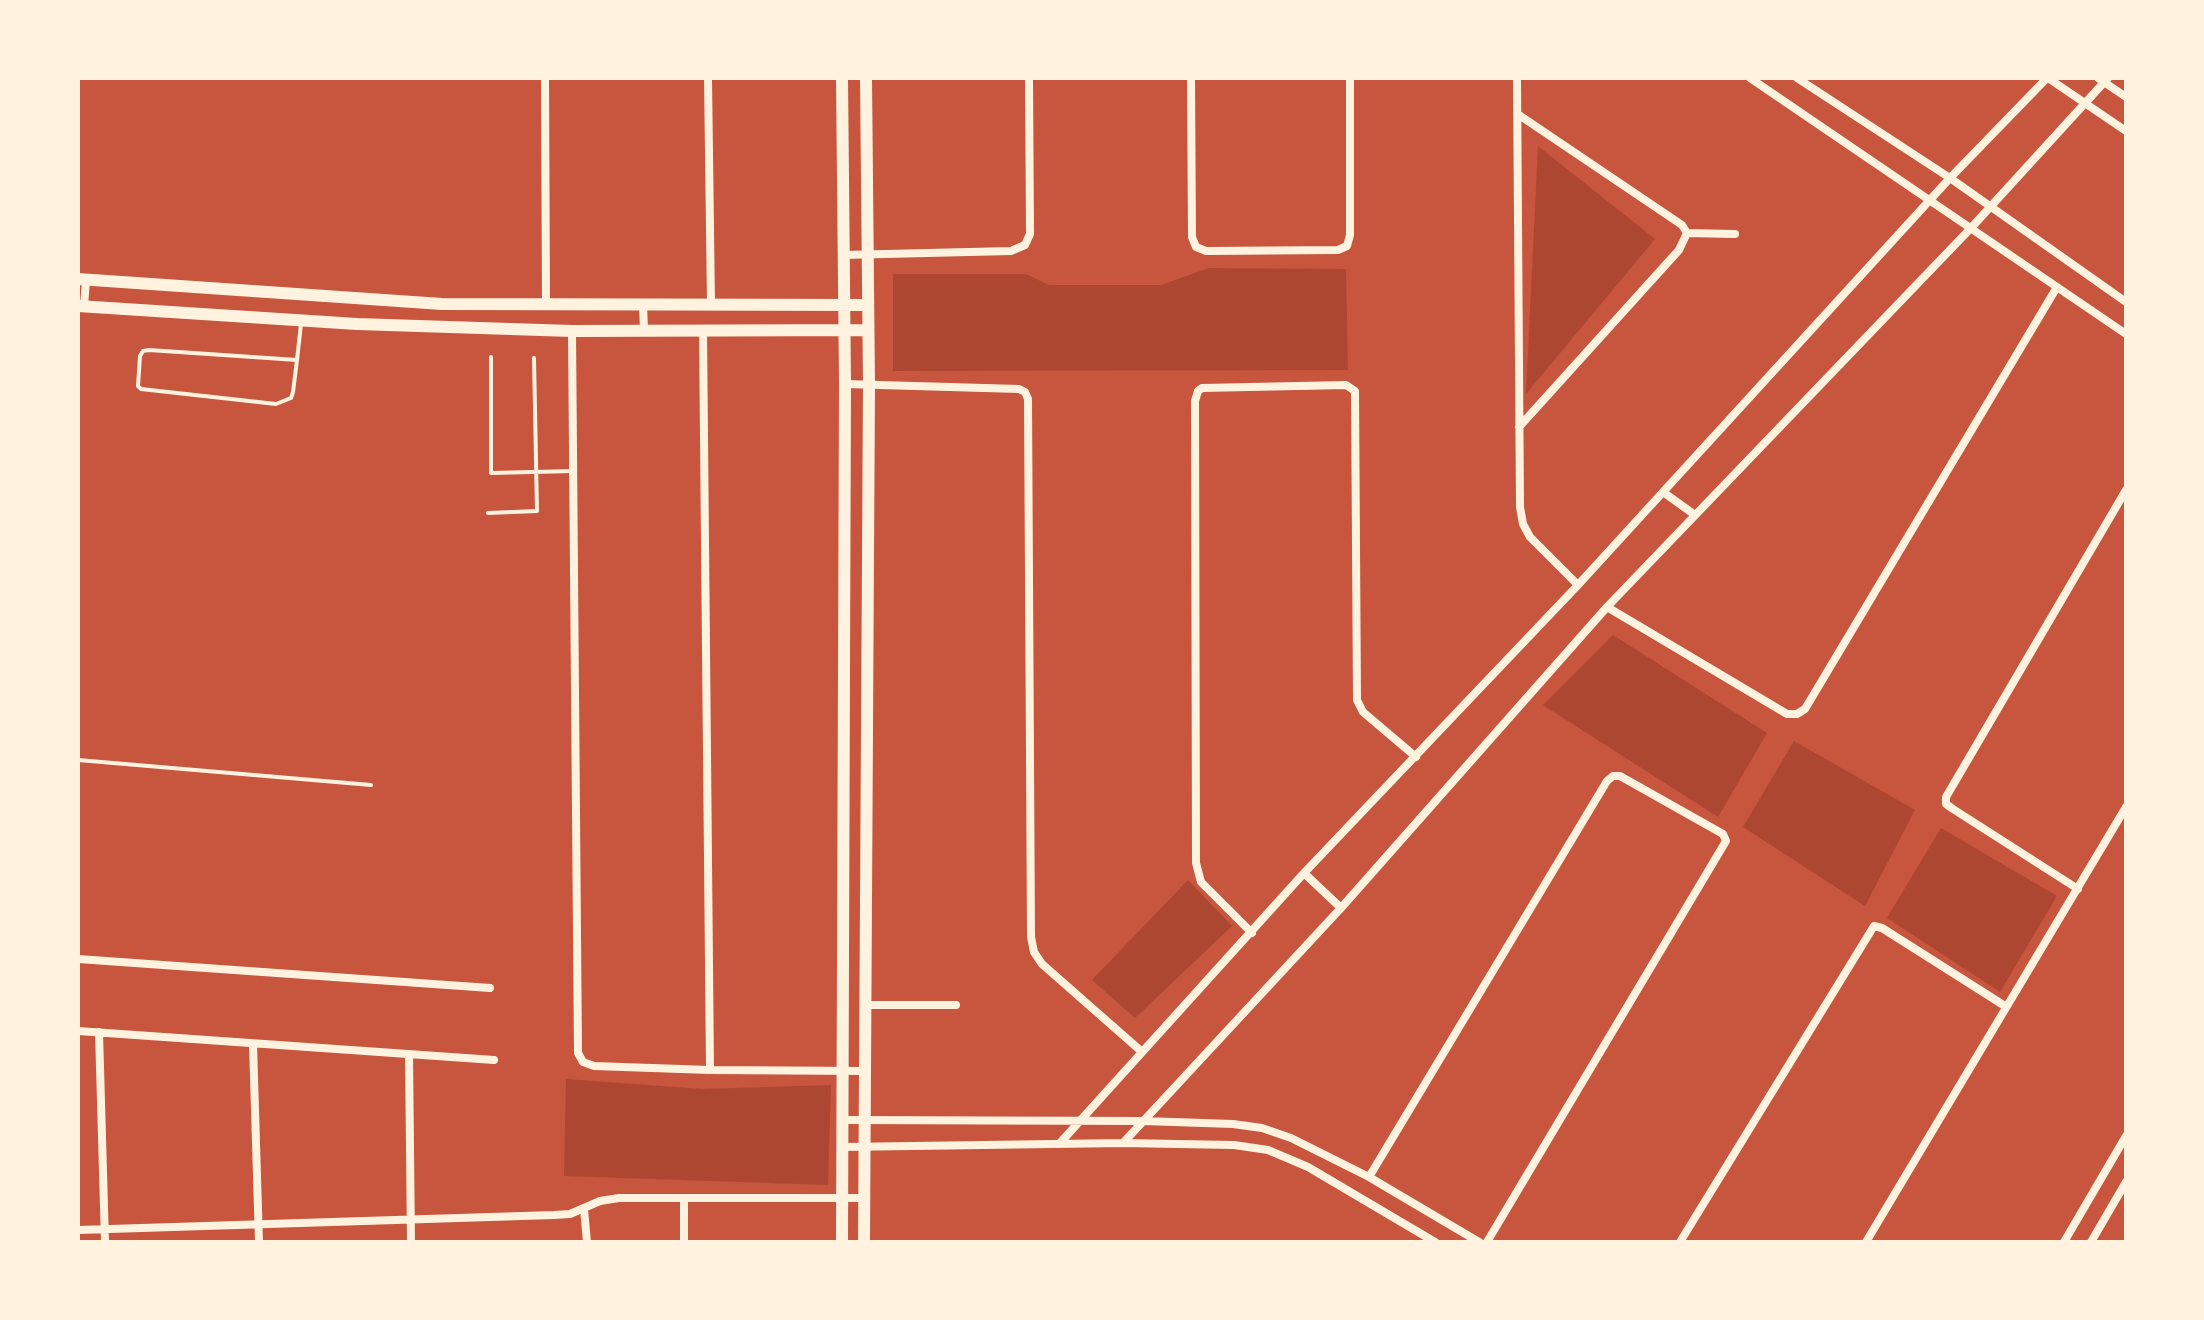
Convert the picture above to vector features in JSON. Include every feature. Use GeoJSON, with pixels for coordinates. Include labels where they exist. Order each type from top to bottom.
{"type":"FeatureCollection","features":[{"type":"Feature","properties":{"kind":"main road"},"geometry":{"type":"LineString","coordinates":[[842,78],[845,384],[842,1242]]}},
{"type":"Feature","properties":{"kind":"main road"},"geometry":{"type":"LineString","coordinates":[[864,1242],[869,385],[866,78]]}},
{"type":"Feature","properties":{"kind":"main road"},"geometry":{"type":"LineString","coordinates":[[82,280],[442,304],[868,305]]}},
{"type":"Feature","properties":{"kind":"main road"},"geometry":{"type":"LineString","coordinates":[[81,306],[301,320],[572,331],[868,330]]}},
{"type":"Feature","properties":{"kind":"main road"},"geometry":{"type":"LineString","coordinates":[[845,641],[868,641]]}},
{"type":"Feature","properties":{"kind":"street"},"geometry":{"type":"LineString","coordinates":[[545,78],[546,305]]}},
{"type":"Feature","properties":{"kind":"street"},"geometry":{"type":"LineString","coordinates":[[708,78],[711,304]]}},
{"type":"Feature","properties":{"kind":"street"},"geometry":{"type":"LineString","coordinates":[[843,255],[1011,251],[1025,245],[1030,234],[1029,78]]}},
{"type":"Feature","properties":{"kind":"street"},"geometry":{"type":"LineString","coordinates":[[1191,78],[1192,237],[1196,247],[1206,251],[1338,250],[1347,246],[1350,235],[1350,78]]}},
{"type":"Feature","properties":{"kind":"street"},"geometry":{"type":"LineString","coordinates":[[1517,78],[1520,507],[1523,524],[1538,548],[1578,585]]}},
{"type":"Feature","properties":{"kind":"street"},"geometry":{"type":"LineString","coordinates":[[1750,78],[2126,334]]}},
{"type":"Feature","properties":{"kind":"street"},"geometry":{"type":"LineString","coordinates":[[1797,78],[1950,178],[2126,302]]}},
{"type":"Feature","properties":{"kind":"street"},"geometry":{"type":"LineString","coordinates":[[1060,1143],[1304,873],[1578,585],[1950,178],[2048,78],[2126,131]]}},
{"type":"Feature","properties":{"kind":"street"},"geometry":{"type":"LineString","coordinates":[[1123,1143],[1341,908],[1607,607],[1971,228],[2103,79],[2126,97]]}},
{"type":"Feature","properties":{"kind":"street"},"geometry":{"type":"LineString","coordinates":[[1519,115],[1682,225],[1687,233]]}},
{"type":"Feature","properties":{"kind":"street"},"geometry":{"type":"LineString","coordinates":[[1687,233],[1735,234]]}},
{"type":"Feature","properties":{"kind":"street"},"geometry":{"type":"LineString","coordinates":[[1519,428],[1679,250],[1687,233]]}},
{"type":"Feature","properties":{"kind":"street"},"geometry":{"type":"LineString","coordinates":[[81,306],[82,280]]}},
{"type":"Feature","properties":{"kind":"street"},"geometry":{"type":"LineString","coordinates":[[1607,607],[1787,714],[1797,714],[1805,709],[2057,287]]}},
{"type":"Feature","properties":{"kind":"street"},"geometry":{"type":"LineString","coordinates":[[643,304],[644,330]]}},
{"type":"Feature","properties":{"kind":"street"},"geometry":{"type":"LineString","coordinates":[[572,331],[578,1053],[583,1062],[594,1066],[866,1071]]}},
{"type":"Feature","properties":{"kind":"street"},"geometry":{"type":"LineString","coordinates":[[703,331],[710,1070]]}},
{"type":"Feature","properties":{"kind":"street"},"geometry":{"type":"LineString","coordinates":[[845,384],[1019,389],[1025,392],[1028,399],[1031,937],[1034,952],[1042,964],[1141,1051]]}},
{"type":"Feature","properties":{"kind":"street"},"geometry":{"type":"LineString","coordinates":[[1252,933],[1201,882],[1196,863],[1195,401],[1198,391],[1206,387],[1346,385],[1353,388],[1357,700],[1363,712],[1416,757]]}},
{"type":"Feature","properties":{"kind":"street"},"geometry":{"type":"LineString","coordinates":[[2078,889],[1946,804],[1946,797],[2126,490]]}},
{"type":"Feature","properties":{"kind":"street"},"geometry":{"type":"LineString","coordinates":[[1663,492],[1695,515]]}},
{"type":"Feature","properties":{"kind":"street"},"geometry":{"type":"LineString","coordinates":[[1369,1177],[1607,781],[1613,776],[1620,776],[1723,834],[1726,841],[1487,1242]]}},
{"type":"Feature","properties":{"kind":"street"},"geometry":{"type":"LineString","coordinates":[[1866,1242],[2126,807]]}},
{"type":"Feature","properties":{"kind":"street"},"geometry":{"type":"LineString","coordinates":[[1304,873],[1341,908]]}},
{"type":"Feature","properties":{"kind":"street"},"geometry":{"type":"LineString","coordinates":[[1680,1242],[1874,926],[1882,928],[2005,1006]]}},
{"type":"Feature","properties":{"kind":"street"},"geometry":{"type":"LineString","coordinates":[[78,959],[490,988]]}},
{"type":"Feature","properties":{"kind":"street"},"geometry":{"type":"LineString","coordinates":[[867,1005],[956,1005]]}},
{"type":"Feature","properties":{"kind":"street"},"geometry":{"type":"LineString","coordinates":[[78,1031],[494,1060]]}},
{"type":"Feature","properties":{"kind":"street"},"geometry":{"type":"LineString","coordinates":[[99,1032],[105,1242]]}},
{"type":"Feature","properties":{"kind":"street"},"geometry":{"type":"LineString","coordinates":[[253,1044],[259,1242]]}},
{"type":"Feature","properties":{"kind":"street"},"geometry":{"type":"LineString","coordinates":[[409,1054],[411,1242]]}},
{"type":"Feature","properties":{"kind":"street"},"geometry":{"type":"LineString","coordinates":[[844,1120],[1143,1121],[1262,1128],[1291,1138],[1369,1177],[1479,1242]]}},
{"type":"Feature","properties":{"kind":"street"},"geometry":{"type":"LineString","coordinates":[[2064,1242],[2126,1136]]}},
{"type":"Feature","properties":{"kind":"street"},"geometry":{"type":"LineString","coordinates":[[842,1147],[1123,1143],[1234,1145],[1268,1150],[1308,1167],[1435,1242]]}},
{"type":"Feature","properties":{"kind":"street"},"geometry":{"type":"LineString","coordinates":[[2091,1242],[2126,1182]]}},
{"type":"Feature","properties":{"kind":"street"},"geometry":{"type":"LineString","coordinates":[[78,1230],[411,1222],[554,1215],[584,1209],[608,1199],[865,1198]]}},
{"type":"Feature","properties":{"kind":"street"},"geometry":{"type":"LineString","coordinates":[[684,1199],[684,1242]]}},
{"type":"Feature","properties":{"kind":"street"},"geometry":{"type":"LineString","coordinates":[[584,1209],[587,1242]]}},
{"type":"Feature","properties":{"kind":"lane"},"geometry":{"type":"LineString","coordinates":[[297,360],[149,350],[143,351],[140,356],[138,386],[141,389],[276,404],[291,398],[297,360],[301,320]]}},
{"type":"Feature","properties":{"kind":"lane"},"geometry":{"type":"LineString","coordinates":[[491,357],[491,473],[573,471]]}},
{"type":"Feature","properties":{"kind":"lane"},"geometry":{"type":"LineString","coordinates":[[488,513],[537,511],[534,358]]}},
{"type":"Feature","properties":{"kind":"lane"},"geometry":{"type":"LineString","coordinates":[[78,760],[371,785]]}},
{"type":"Feature","properties":{"kind":"shaded area"},"geometry":{"type":"Polygon","coordinates":[[[1538,146],[1655,239],[1526,394],[1538,146]]]}},
{"type":"Feature","properties":{"kind":"shaded area"},"geometry":{"type":"Polygon","coordinates":[[[1209,268],[1346,269],[1348,370],[893,371],[893,274],[1026,274],[1049,285],[1161,285],[1209,268]]]}},
{"type":"Feature","properties":{"kind":"shaded area"},"geometry":{"type":"Polygon","coordinates":[[[1613,635],[1767,733],[1718,817],[1543,705],[1613,635]]]}},
{"type":"Feature","properties":{"kind":"shaded area"},"geometry":{"type":"Polygon","coordinates":[[[1794,741],[1915,810],[1865,906],[1743,827],[1794,741]]]}},
{"type":"Feature","properties":{"kind":"shaded area"},"geometry":{"type":"Polygon","coordinates":[[[1941,828],[2057,896],[2000,992],[1887,918],[1941,828]]]}},
{"type":"Feature","properties":{"kind":"shaded area"},"geometry":{"type":"Polygon","coordinates":[[[1188,880],[1232,926],[1135,1018],[1092,980],[1188,880]]]}},
{"type":"Feature","properties":{"kind":"shaded area"},"geometry":{"type":"Polygon","coordinates":[[[566,1079],[703,1089],[831,1085],[828,1185],[564,1176],[566,1079]]]}}]}
